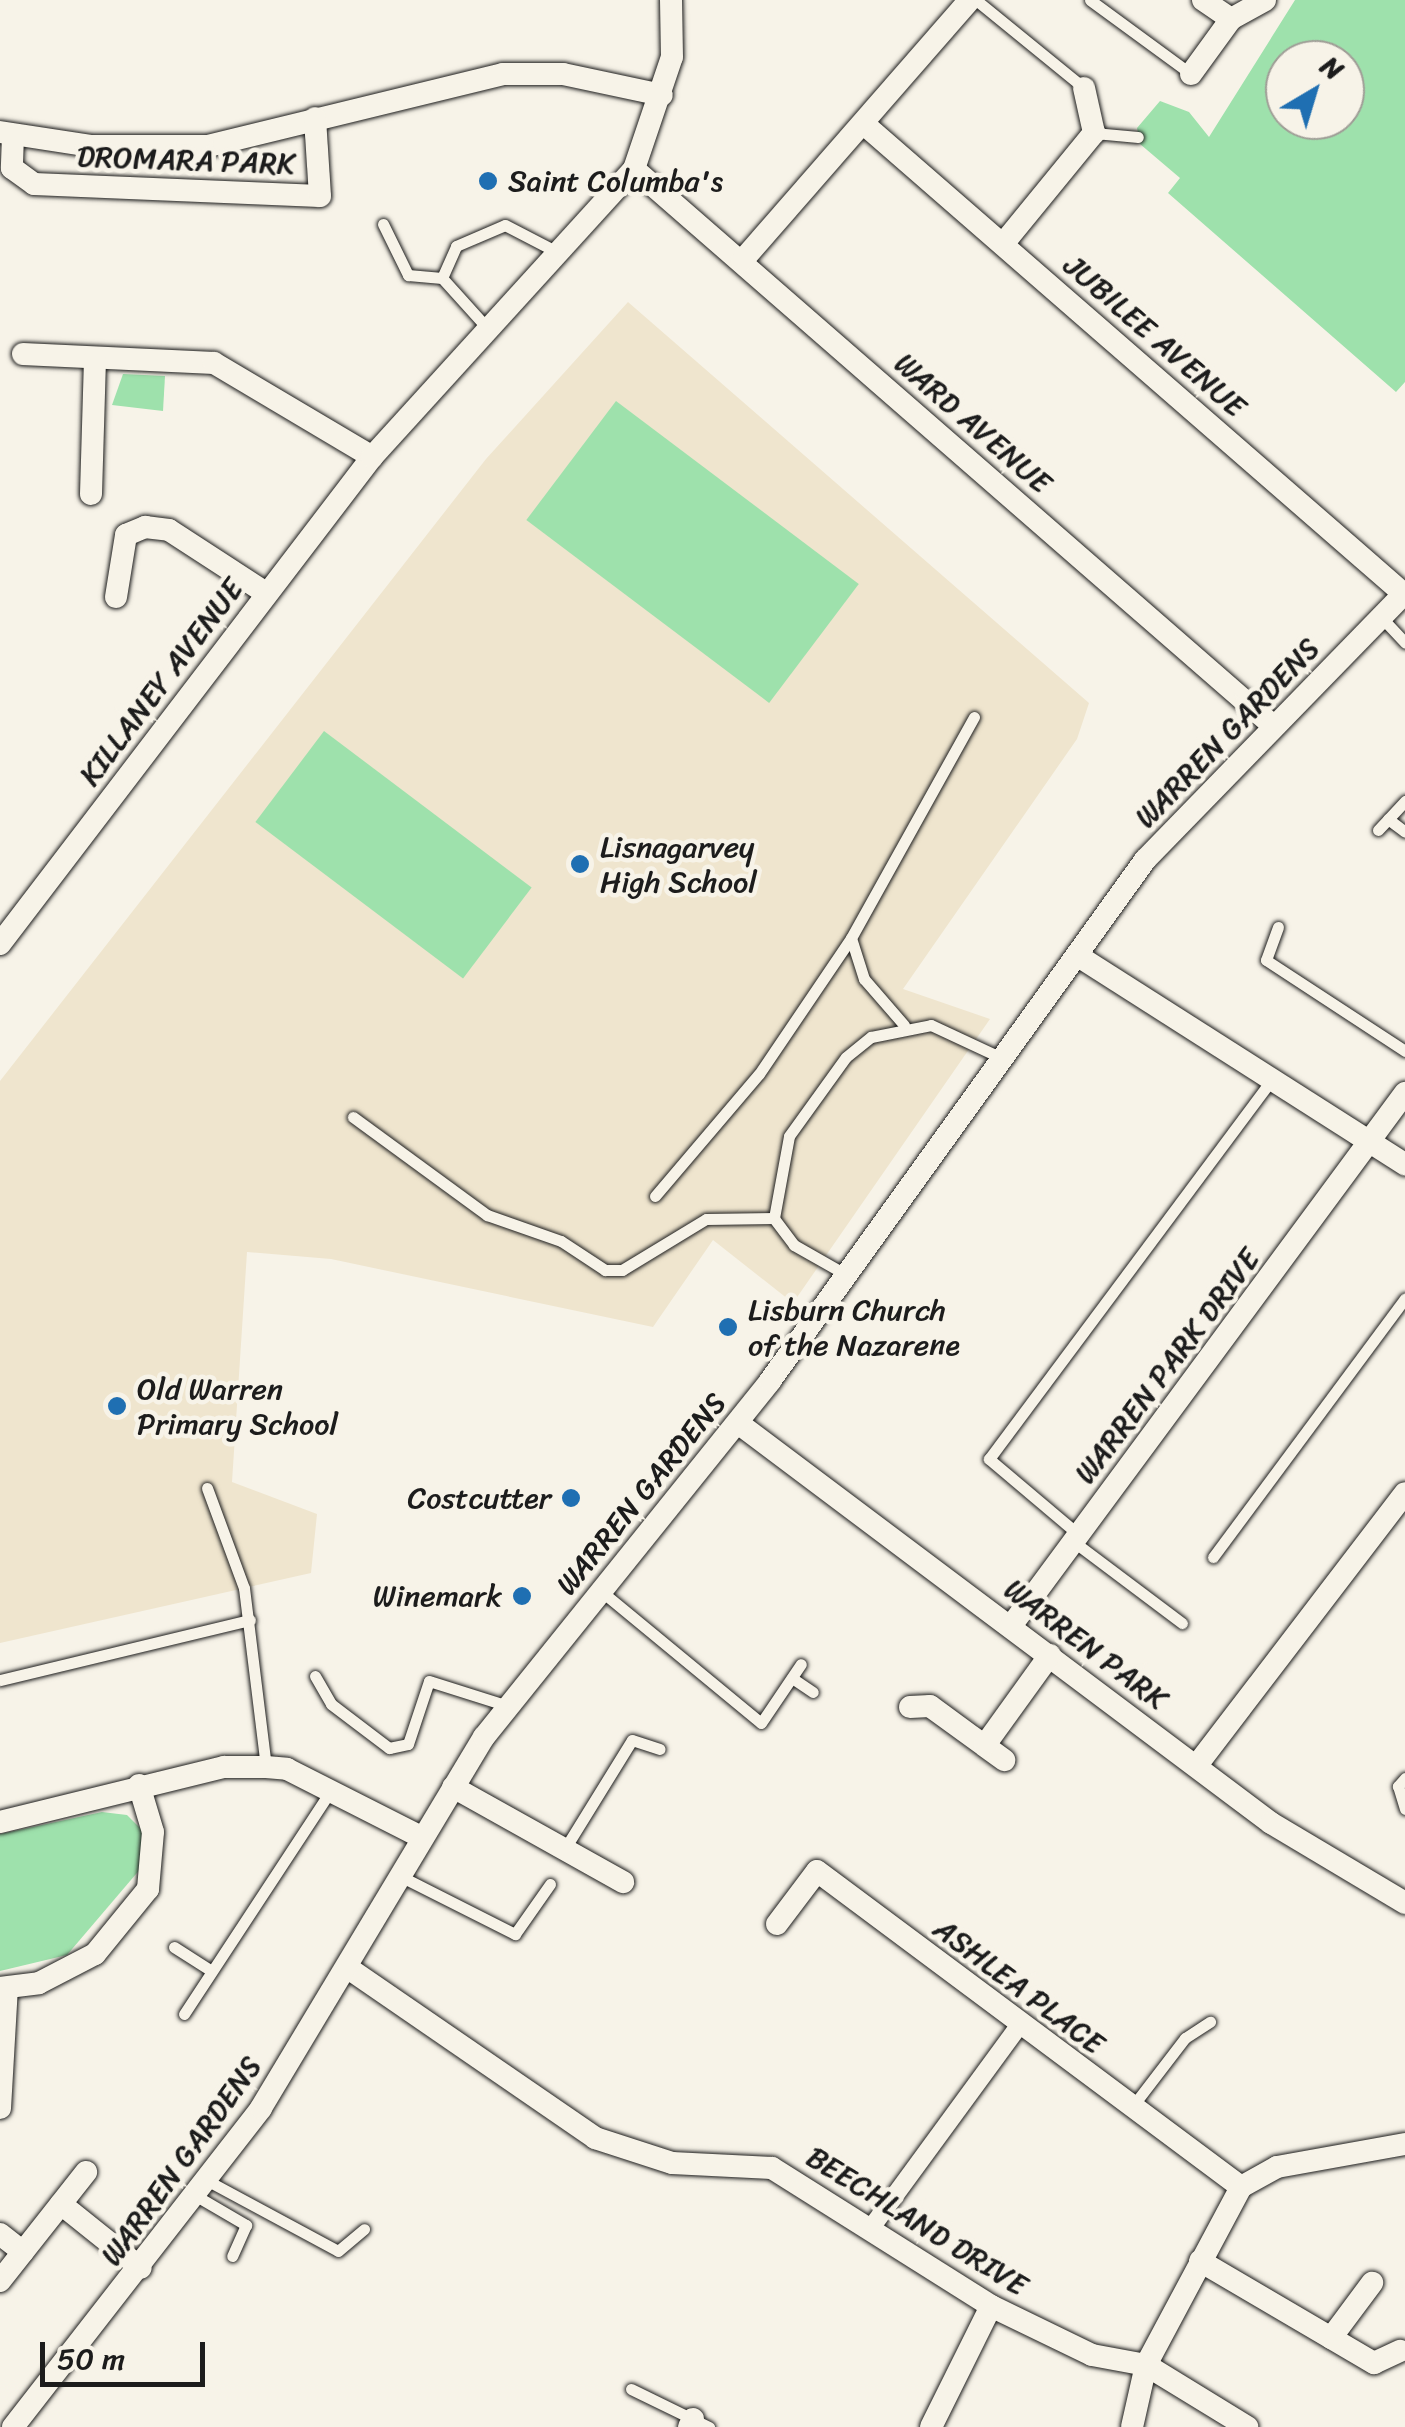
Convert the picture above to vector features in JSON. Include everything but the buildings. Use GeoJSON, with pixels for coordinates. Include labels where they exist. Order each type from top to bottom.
{"type":"FeatureCollection","features":[{"type":"Feature","properties":{"kind":"street","name":"KILLANEY AVENUE"},"geometry":{"type":"LineString","coordinates":[[0,944],[372,456],[561,254],[634,168],[662,96],[672,0]]}},
{"type":"Feature","properties":{"kind":"street"},"geometry":{"type":"LineString","coordinates":[[742,262],[973,0]]}},
{"type":"Feature","properties":{"kind":"street"},"geometry":{"type":"LineString","coordinates":[[1202,0],[1231,19]]}},
{"type":"Feature","properties":{"kind":"street"},"geometry":{"type":"LineString","coordinates":[[1191,74],[1231,19],[1265,0]]}},
{"type":"Feature","properties":{"kind":"street","name":"DROMARA PARK"},"geometry":{"type":"LineString","coordinates":[[315,118],[320,196],[34,184],[12,168],[7,133],[208,146],[315,118],[503,74],[563,74],[662,96]]}},
{"type":"Feature","properties":{"kind":"street"},"geometry":{"type":"LineString","coordinates":[[1003,244],[1094,134],[1084,88]]}},
{"type":"Feature","properties":{"kind":"street","name":"JUBILEE AVENUE"},"geometry":{"type":"LineString","coordinates":[[865,125],[1405,594]]}},
{"type":"Feature","properties":{"kind":"street","name":"WARD AVENUE"},"geometry":{"type":"LineString","coordinates":[[634,168],[1270,724]]}},
{"type":"Feature","properties":{"kind":"street"},"geometry":{"type":"LineString","coordinates":[[23,354],[242,372],[372,456]]}},
{"type":"Feature","properties":{"kind":"street"},"geometry":{"type":"LineString","coordinates":[[91,494],[95,359]]}},
{"type":"Feature","properties":{"kind":"street"},"geometry":{"type":"LineString","coordinates":[[116,597],[126,535],[146,527],[169,530],[266,593]]}},
{"type":"Feature","properties":{"kind":"street","name":"WARREN GARDENS"},"geometry":{"type":"LineString","coordinates":[[13,2427],[204,2190],[348,1968],[421,1838],[508,1706],[738,1424],[1180,816],[1405,594]]}},
{"type":"Feature","properties":{"kind":"street"},"geometry":{"type":"LineString","coordinates":[[1078,956],[1405,1164]]}},
{"type":"Feature","properties":{"kind":"street","name":"WARREN PARK DRIVE"},"geometry":{"type":"LineString","coordinates":[[1011,1626],[1405,1094]]}},
{"type":"Feature","properties":{"kind":"street","name":"WARREN PARK"},"geometry":{"type":"LineString","coordinates":[[738,1424],[1333,1865],[1405,1902]]}},
{"type":"Feature","properties":{"kind":"street"},"geometry":{"type":"LineString","coordinates":[[1198,1765],[1405,1494]]}},
{"type":"Feature","properties":{"kind":"street"},"geometry":{"type":"LineString","coordinates":[[985,1745],[1050,1654]]}},
{"type":"Feature","properties":{"kind":"street"},"geometry":{"type":"LineString","coordinates":[[910,1707],[930,1706],[1004,1760]]}},
{"type":"Feature","properties":{"kind":"street"},"geometry":{"type":"LineString","coordinates":[[0,1822],[140,1785],[266,1767],[331,1790],[421,1838]]}},
{"type":"Feature","properties":{"kind":"street"},"geometry":{"type":"LineString","coordinates":[[0,2108],[3,1988],[64,1974],[94,1954],[148,1889],[154,1832],[140,1785]]}},
{"type":"Feature","properties":{"kind":"street"},"geometry":{"type":"LineString","coordinates":[[453,1787],[623,1882]]}},
{"type":"Feature","properties":{"kind":"street","name":"ASHLEA PLACE"},"geometry":{"type":"LineString","coordinates":[[777,1924],[817,1871],[1019,2026],[1240,2187]]}},
{"type":"Feature","properties":{"kind":"street","name":"BEECHLAND DRIVE"},"geometry":{"type":"LineString","coordinates":[[348,1968],[595,2138],[672,2163],[772,2168],[991,2306],[1092,2355],[1146,2364],[1248,2427]]}},
{"type":"Feature","properties":{"kind":"street"},"geometry":{"type":"LineString","coordinates":[[871,2228],[1019,2026]]}},
{"type":"Feature","properties":{"kind":"street"},"geometry":{"type":"LineString","coordinates":[[1132,2427],[1146,2364],[1240,2187],[1278,2167],[1405,2144]]}},
{"type":"Feature","properties":{"kind":"street"},"geometry":{"type":"LineString","coordinates":[[0,2280],[86,2172]]}},
{"type":"Feature","properties":{"kind":"street"},"geometry":{"type":"LineString","coordinates":[[60,2204],[141,2268]]}},
{"type":"Feature","properties":{"kind":"street"},"geometry":{"type":"LineString","coordinates":[[0,2234],[23,2252]]}},
{"type":"Feature","properties":{"kind":"street"},"geometry":{"type":"LineString","coordinates":[[1200,2261],[1374,2363],[1400,2351]]}},
{"type":"Feature","properties":{"kind":"street"},"geometry":{"type":"LineString","coordinates":[[1331,2338],[1372,2283]]}},
{"type":"Feature","properties":{"kind":"street"},"geometry":{"type":"LineString","coordinates":[[931,2427],[991,2306]]}},
{"type":"Feature","properties":{"kind":"lane"},"geometry":{"type":"LineString","coordinates":[[973,0],[1084,88]]}},
{"type":"Feature","properties":{"kind":"lane"},"geometry":{"type":"LineString","coordinates":[[1090,0],[1191,74]]}},
{"type":"Feature","properties":{"kind":"lane"},"geometry":{"type":"LineString","coordinates":[[1094,134],[1138,136]]}},
{"type":"Feature","properties":{"kind":"lane"},"geometry":{"type":"LineString","coordinates":[[383,224],[408,275],[442,278],[489,330]]}},
{"type":"Feature","properties":{"kind":"lane"},"geometry":{"type":"LineString","coordinates":[[442,278],[456,246],[505,225],[561,254]]}},
{"type":"Feature","properties":{"kind":"lane"},"geometry":{"type":"LineString","coordinates":[[1382,618],[1405,643]]}},
{"type":"Feature","properties":{"kind":"lane"},"geometry":{"type":"LineString","coordinates":[[655,1196],[759,1074],[851,938],[974,716]]}},
{"type":"Feature","properties":{"kind":"lane"},"geometry":{"type":"LineString","coordinates":[[1378,830],[1405,801]]}},
{"type":"Feature","properties":{"kind":"lane"},"geometry":{"type":"LineString","coordinates":[[1388,819],[1405,832]]}},
{"type":"Feature","properties":{"kind":"lane"},"geometry":{"type":"LineString","coordinates":[[1278,928],[1266,960],[1405,1051]]}},
{"type":"Feature","properties":{"kind":"lane"},"geometry":{"type":"LineString","coordinates":[[851,938],[864,980],[904,1025]]}},
{"type":"Feature","properties":{"kind":"lane"},"geometry":{"type":"LineString","coordinates":[[845,1274],[794,1245],[774,1218],[789,1136],[846,1057],[904,1025],[932,1025],[1004,1059]]}},
{"type":"Feature","properties":{"kind":"lane"},"geometry":{"type":"LineString","coordinates":[[1182,1624],[1076,1538],[989,1459],[1272,1079]]}},
{"type":"Feature","properties":{"kind":"lane"},"geometry":{"type":"LineString","coordinates":[[353,1117],[486,1214],[560,1241],[605,1270],[622,1270],[706,1219],[774,1218]]}},
{"type":"Feature","properties":{"kind":"lane"},"geometry":{"type":"LineString","coordinates":[[1213,1557],[1405,1298]]}},
{"type":"Feature","properties":{"kind":"lane"},"geometry":{"type":"LineString","coordinates":[[207,1488],[250,1620],[266,1767]]}},
{"type":"Feature","properties":{"kind":"lane"},"geometry":{"type":"LineString","coordinates":[[601,1590],[761,1723],[801,1664]]}},
{"type":"Feature","properties":{"kind":"lane"},"geometry":{"type":"LineString","coordinates":[[0,1680],[250,1620]]}},
{"type":"Feature","properties":{"kind":"lane"},"geometry":{"type":"LineString","coordinates":[[315,1676],[331,1704],[389,1748],[408,1744],[429,1682],[508,1706]]}},
{"type":"Feature","properties":{"kind":"lane"},"geometry":{"type":"LineString","coordinates":[[792,1678],[813,1692]]}},
{"type":"Feature","properties":{"kind":"lane"},"geometry":{"type":"LineString","coordinates":[[564,1850],[632,1740],[660,1749]]}},
{"type":"Feature","properties":{"kind":"lane"},"geometry":{"type":"LineString","coordinates":[[1405,1778],[1405,1809]]}},
{"type":"Feature","properties":{"kind":"lane"},"geometry":{"type":"LineString","coordinates":[[184,2014],[210,1970],[224,1962],[331,1790]]}},
{"type":"Feature","properties":{"kind":"lane"},"geometry":{"type":"LineString","coordinates":[[400,1876],[515,1934],[550,1884]]}},
{"type":"Feature","properties":{"kind":"lane"},"geometry":{"type":"LineString","coordinates":[[174,1947],[210,1970]]}},
{"type":"Feature","properties":{"kind":"lane"},"geometry":{"type":"LineString","coordinates":[[1132,2108],[1184,2038],[1210,2022]]}},
{"type":"Feature","properties":{"kind":"lane"},"geometry":{"type":"LineString","coordinates":[[204,2190],[338,2252],[364,2229]]}},
{"type":"Feature","properties":{"kind":"lane"},"geometry":{"type":"LineString","coordinates":[[204,2190],[246,2225],[232,2256]]}},
{"type":"Feature","properties":{"kind":"lane"},"geometry":{"type":"LineString","coordinates":[[631,2389],[697,2424]]}},
{"type":"Feature","properties":{"kind":"shaded area","name":"Lisnagarvey High School"},"geometry":{"type":"Polygon","coordinates":[[[628,302],[1089,703],[1077,739],[903,989],[990,1019],[793,1303],[713,1240],[653,1327],[331,1259],[247,1252],[232,1482],[317,1514],[311,1573],[0,1643],[0,1081],[486,459],[628,302]]]}},
{"type":"Feature","properties":{"kind":"green space"},"geometry":{"type":"Polygon","coordinates":[[[1295,0],[1405,0],[1405,382],[1396,392],[1168,193],[1180,178],[1140,144],[1137,128],[1160,101],[1189,112],[1209,137],[1265,48],[1265,140],[1365,140],[1365,40],[1270,40],[1295,0]]]}},
{"type":"Feature","properties":{"kind":"green space"},"geometry":{"type":"Polygon","coordinates":[[[123,374],[165,376],[163,411],[112,405],[123,374]]]}},
{"type":"Feature","properties":{"kind":"green space"},"geometry":{"type":"Polygon","coordinates":[[[616,401],[859,584],[769,703],[526,520],[616,401]]]}},
{"type":"Feature","properties":{"kind":"green space"},"geometry":{"type":"Polygon","coordinates":[[[324,731],[532,887],[463,979],[255,822],[324,731]]]}},
{"type":"Feature","properties":{"kind":"green space"},"geometry":{"type":"Polygon","coordinates":[[[102,1812],[127,1815],[143,1831],[142,1867],[67,1955],[0,1971],[0,1834],[102,1812]]]}},
{"type":"Feature","properties":{"kind":"place","name":"Saint Columba's"},"geometry":{"type":"Point","coordinates":[488,181]}},
{"type":"Feature","properties":{"kind":"place","name":"Lisnagarvey High School"},"geometry":{"type":"Point","coordinates":[580,864]}},
{"type":"Feature","properties":{"kind":"place","name":"Lisburn Church of the Nazarene"},"geometry":{"type":"Point","coordinates":[728,1327]}},
{"type":"Feature","properties":{"kind":"place","name":"Old Warren Primary School"},"geometry":{"type":"Point","coordinates":[117,1406]}},
{"type":"Feature","properties":{"kind":"place","name":"Costcutter"},"geometry":{"type":"Point","coordinates":[571,1498]}},
{"type":"Feature","properties":{"kind":"place","name":"Winemark"},"geometry":{"type":"Point","coordinates":[522,1596]}}]}
